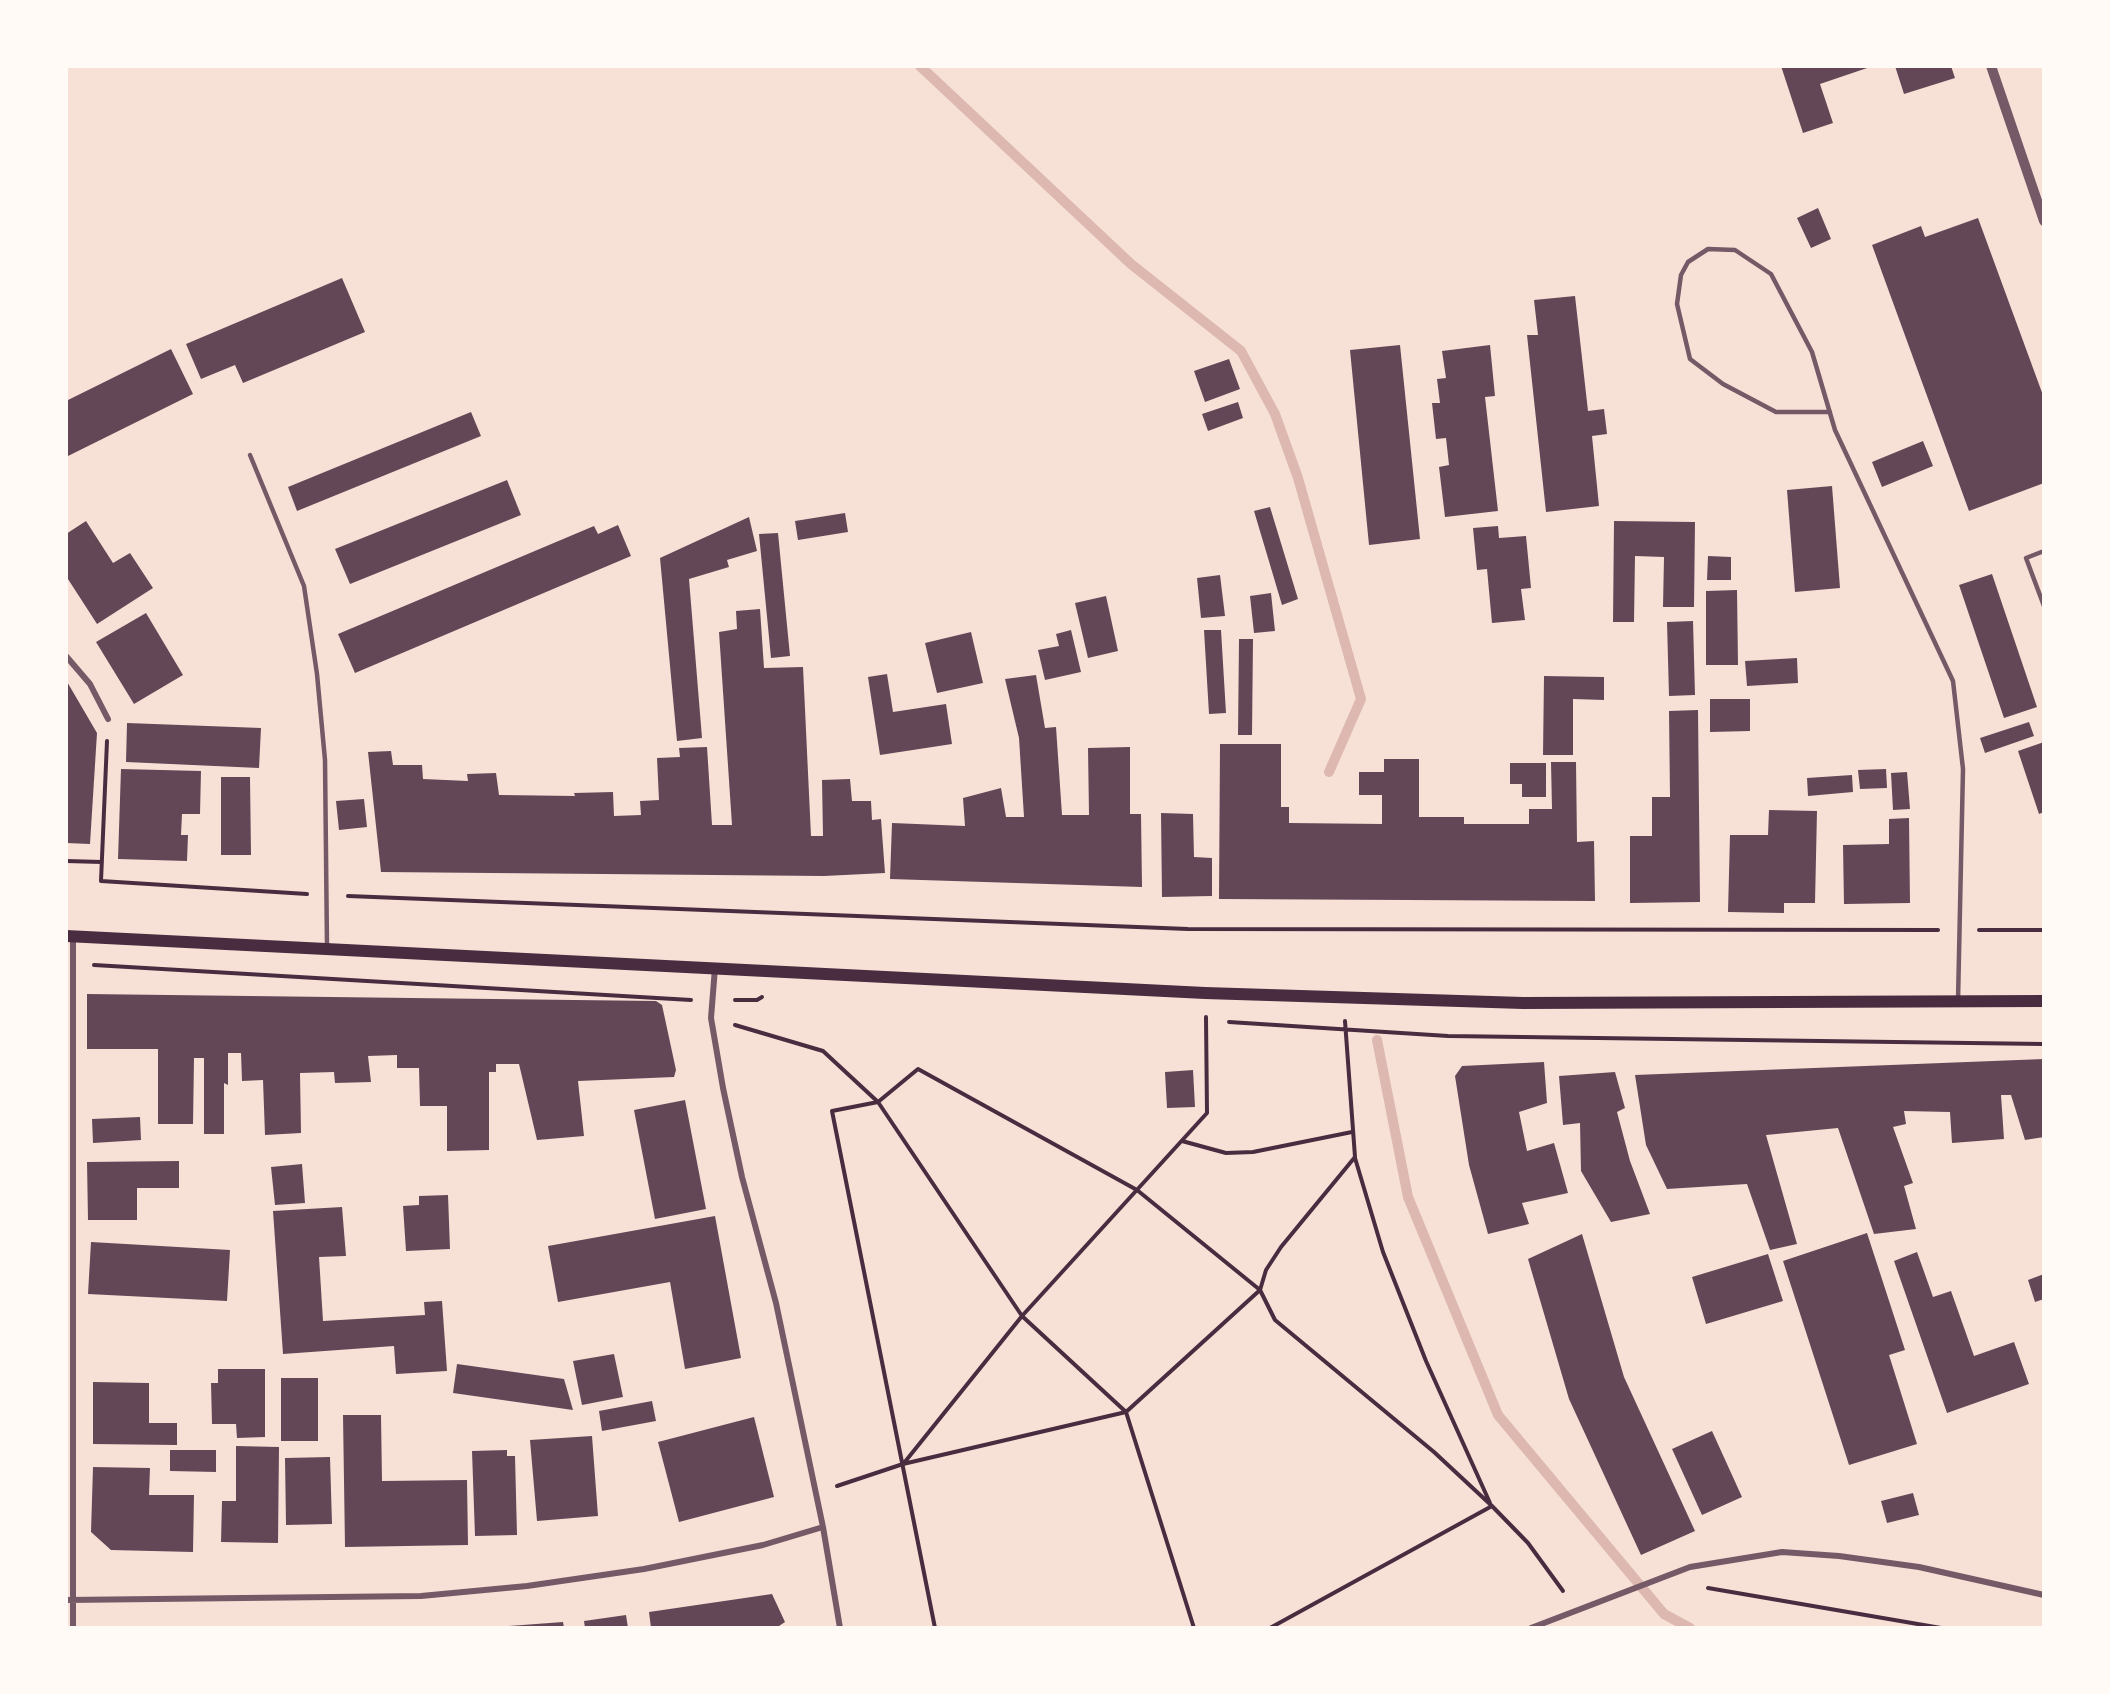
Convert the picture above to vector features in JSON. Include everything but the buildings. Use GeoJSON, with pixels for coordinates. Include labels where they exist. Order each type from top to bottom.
{"type":"FeatureCollection","features":[{"type":"Feature","properties":{"kind":"main road"},"geometry":{"type":"LineString","coordinates":[[69,936],[1205,993],[1523,1003],[2044,1001]]}},
{"type":"Feature","properties":{"kind":"street"},"geometry":{"type":"LineString","coordinates":[[1990,66],[2044,221]]}},
{"type":"Feature","properties":{"kind":"street"},"geometry":{"type":"LineString","coordinates":[[66,656],[90,684],[108,719]]}},
{"type":"Feature","properties":{"kind":"street"},"geometry":{"type":"LineString","coordinates":[[69,936],[70,1600],[73,1628]]}},
{"type":"Feature","properties":{"kind":"street"},"geometry":{"type":"LineString","coordinates":[[715,968],[711,1018],[723,1088],[742,1177],[776,1303],[814,1494],[823,1527],[840,1628]]}},
{"type":"Feature","properties":{"kind":"street"},"geometry":{"type":"LineString","coordinates":[[70,1600],[421,1596],[527,1586],[655,1567],[763,1545],[823,1527]]}},
{"type":"Feature","properties":{"kind":"street"},"geometry":{"type":"LineString","coordinates":[[1531,1628],[1671,1573],[1713,1562],[1782,1552],[1839,1556],[1919,1567],[2044,1595]]}},
{"type":"Feature","properties":{"kind":"lane"},"geometry":{"type":"LineString","coordinates":[[1830,412],[1776,412],[1723,384],[1690,359],[1677,304],[1681,275],[1688,262],[1708,249],[1735,249],[1771,274],[1812,352],[1830,412],[1835,430],[1953,681],[1963,769],[1958,1001]]}},
{"type":"Feature","properties":{"kind":"lane"},"geometry":{"type":"LineString","coordinates":[[250,455],[304,586],[318,674],[325,760],[327,948]]}},
{"type":"Feature","properties":{"kind":"lane"},"geometry":{"type":"LineString","coordinates":[[2044,551],[2026,558],[2044,606]]}},
{"type":"Feature","properties":{"kind":"lane"},"geometry":{"type":"LineString","coordinates":[[1551,1620],[1554,1628]]}},
{"type":"Feature","properties":{"kind":"path"},"geometry":{"type":"LineString","coordinates":[[108,719],[101,881],[326,895],[1188,929],[2044,930]]}},
{"type":"Feature","properties":{"kind":"path"},"geometry":{"type":"LineString","coordinates":[[66,861],[102,862]]}},
{"type":"Feature","properties":{"kind":"path"},"geometry":{"type":"LineString","coordinates":[[903,1464],[1022,1316],[1207,1113],[1205,993]]}},
{"type":"Feature","properties":{"kind":"path"},"geometry":{"type":"LineString","coordinates":[[1344,996],[1355,1158],[1391,1274],[1425,1361],[1492,1506]]}},
{"type":"Feature","properties":{"kind":"path"},"geometry":{"type":"LineString","coordinates":[[711,1018],[823,1051],[878,1102],[1022,1316],[1126,1412],[1194,1628]]}},
{"type":"Feature","properties":{"kind":"path"},"geometry":{"type":"LineString","coordinates":[[935,1628],[832,1111],[878,1102],[918,1069],[1137,1190],[1260,1290],[1275,1320],[1434,1452],[1492,1506],[1528,1543],[1577,1611]]}},
{"type":"Feature","properties":{"kind":"path"},"geometry":{"type":"LineString","coordinates":[[1182,1141],[1226,1153],[1253,1152],[1352,1132]]}},
{"type":"Feature","properties":{"kind":"path"},"geometry":{"type":"LineString","coordinates":[[814,1494],[903,1464],[1126,1412],[1260,1290],[1266,1270],[1281,1247],[1355,1158]]}},
{"type":"Feature","properties":{"kind":"path"},"geometry":{"type":"LineString","coordinates":[[1270,1628],[1492,1506]]}},
{"type":"Feature","properties":{"kind":"path"},"geometry":{"type":"LineString","coordinates":[[1679,1572],[1699,1585],[1718,1592],[1941,1628]]}},
{"type":"Feature","properties":{"kind":"waterway"},"geometry":{"type":"LineString","coordinates":[[920,66],[1131,264],[1241,351],[1275,414],[1298,478],[1361,699],[1329,772]]}},
{"type":"Feature","properties":{"kind":"waterway"},"geometry":{"type":"LineString","coordinates":[[1377,1040],[1408,1197],[1498,1415],[1664,1614],[1690,1628]]}}]}
